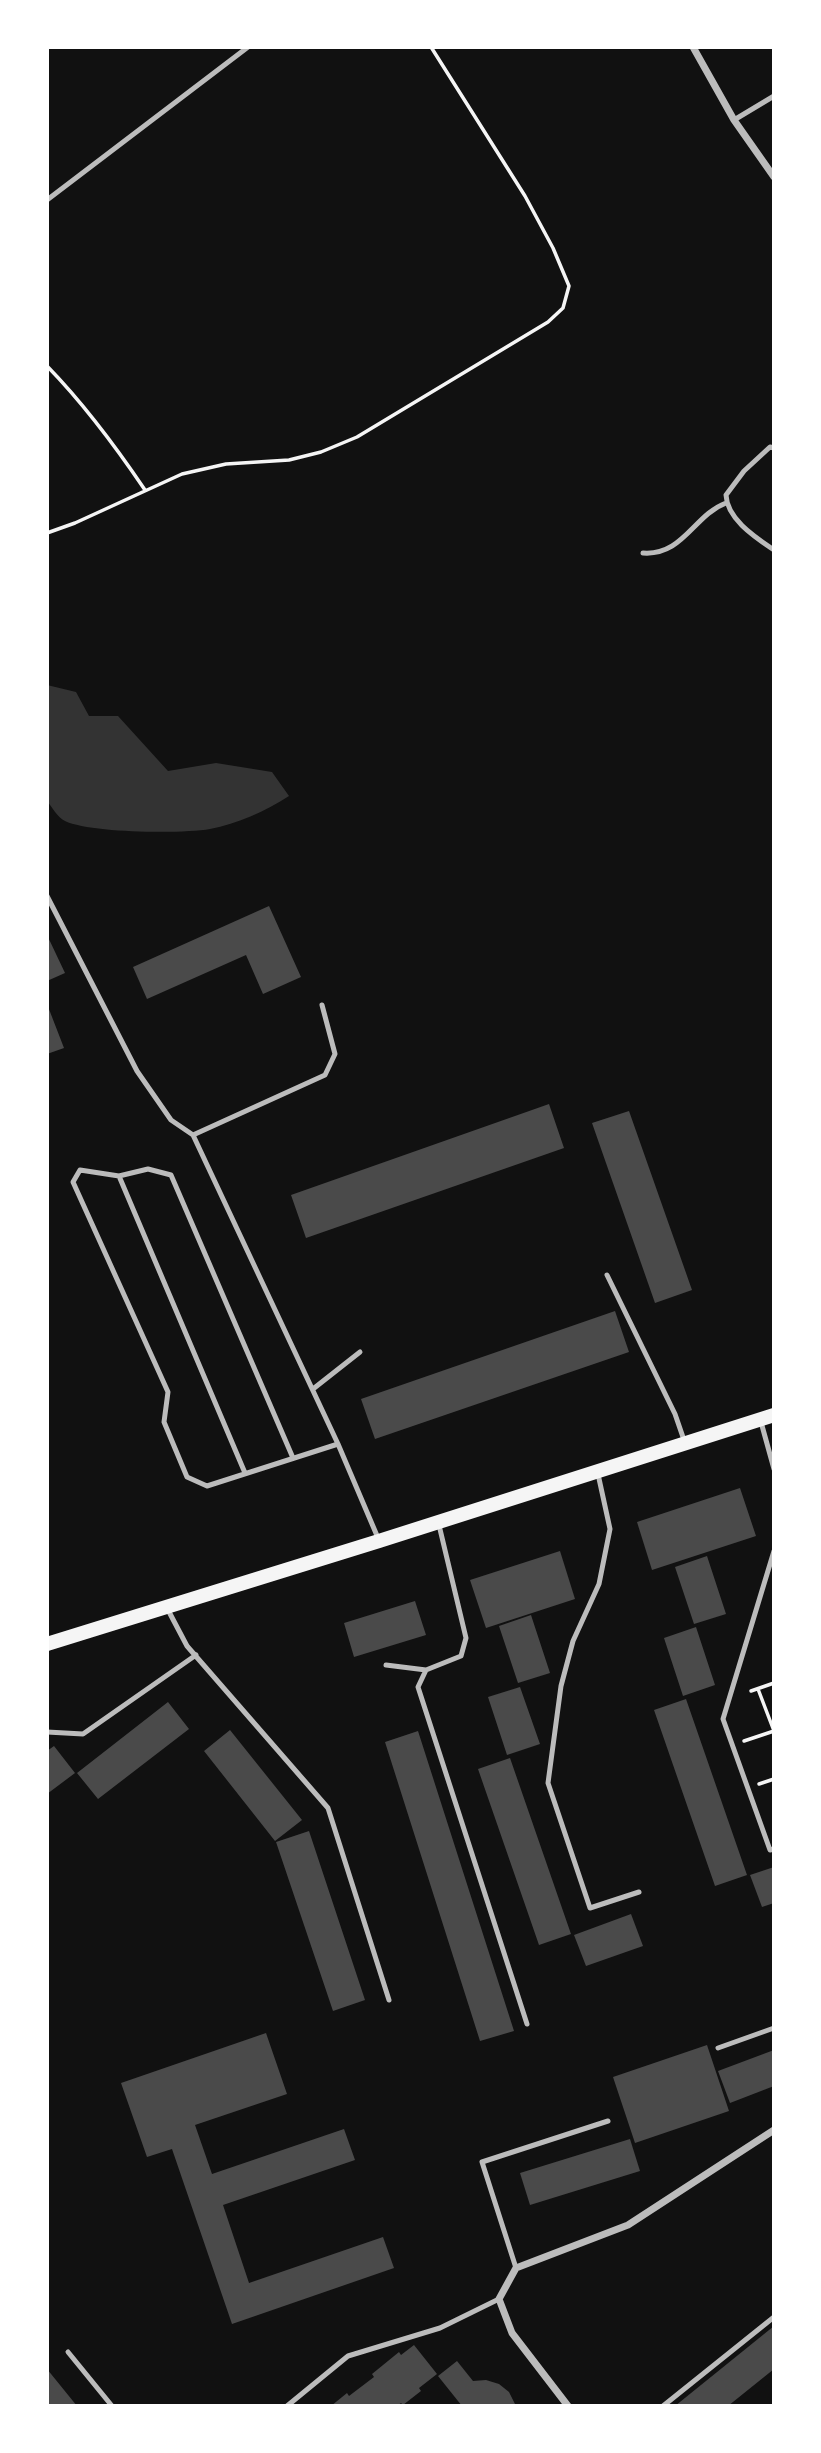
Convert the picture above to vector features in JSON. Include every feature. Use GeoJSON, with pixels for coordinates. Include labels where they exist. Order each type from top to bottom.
{"type":"FeatureCollection","features":[{"type":"Feature","properties":{"kind":"main road"},"geometry":{"type":"LineString","coordinates":[[47,1644],[767,1417]]}},
{"type":"Feature","properties":{"kind":"street"},"geometry":{"type":"LineString","coordinates":[[694,47],[734,120],[774,177]]}},
{"type":"Feature","properties":{"kind":"street"},"geometry":{"type":"LineString","coordinates":[[568,2406],[512,2333],[499,2299],[516,2269],[628,2225],[774,2130]]}},
{"type":"Feature","properties":{"kind":"lane"},"geometry":{"type":"LineString","coordinates":[[47,200],[248,47]]}},
{"type":"Feature","properties":{"kind":"lane"},"geometry":{"type":"LineString","coordinates":[[734,120],[774,96]]}},
{"type":"Feature","properties":{"kind":"lane"},"geometry":{"type":"LineString","coordinates":[[774,448],[770,447],[726,495],[729,510],[756,538],[774,550]]}},
{"type":"Feature","properties":{"kind":"lane"},"geometry":{"type":"LineString","coordinates":[[643,553],[660,553],[671,547],[726,503]]}},
{"type":"Feature","properties":{"kind":"lane"},"geometry":{"type":"LineString","coordinates":[[47,896],[137,1071],[171,1120],[193,1135],[313,1389],[379,1541]]}},
{"type":"Feature","properties":{"kind":"lane"},"geometry":{"type":"LineString","coordinates":[[193,1135],[326,1075],[334,1054],[321,1005]]}},
{"type":"Feature","properties":{"kind":"lane"},"geometry":{"type":"LineString","coordinates":[[293,1458],[171,1175],[148,1169],[119,1176],[80,1171],[73,1182],[168,1392],[164,1422],[187,1477],[207,1486],[338,1444]]}},
{"type":"Feature","properties":{"kind":"lane"},"geometry":{"type":"LineString","coordinates":[[119,1176],[245,1473]]}},
{"type":"Feature","properties":{"kind":"lane"},"geometry":{"type":"LineString","coordinates":[[607,1275],[675,1414],[685,1443]]}},
{"type":"Feature","properties":{"kind":"lane"},"geometry":{"type":"LineString","coordinates":[[313,1389],[360,1352]]}},
{"type":"Feature","properties":{"kind":"lane"},"geometry":{"type":"LineString","coordinates":[[767,1417],[774,1469]]}},
{"type":"Feature","properties":{"kind":"lane"},"geometry":{"type":"LineString","coordinates":[[598,1471],[610,1529],[599,1584],[573,1641],[561,1686],[548,1783],[590,1908],[639,1892]]}},
{"type":"Feature","properties":{"kind":"lane"},"geometry":{"type":"LineString","coordinates":[[386,1665],[426,1670],[461,1656],[466,1638],[438,1521]]}},
{"type":"Feature","properties":{"kind":"lane"},"geometry":{"type":"LineString","coordinates":[[774,1551],[723,1719],[770,1850],[774,1849]]}},
{"type":"Feature","properties":{"kind":"lane"},"geometry":{"type":"LineString","coordinates":[[166,1607],[187,1646],[328,1808],[389,2000]]}},
{"type":"Feature","properties":{"kind":"lane"},"geometry":{"type":"LineString","coordinates":[[47,1732],[83,1734],[196,1655]]}},
{"type":"Feature","properties":{"kind":"lane"},"geometry":{"type":"LineString","coordinates":[[426,1670],[418,1687],[527,2024]]}},
{"type":"Feature","properties":{"kind":"lane"},"geometry":{"type":"LineString","coordinates":[[718,2048],[774,2028]]}},
{"type":"Feature","properties":{"kind":"lane"},"geometry":{"type":"LineString","coordinates":[[516,2269],[482,2162],[608,2120]]}},
{"type":"Feature","properties":{"kind":"lane"},"geometry":{"type":"LineString","coordinates":[[287,2406],[348,2356],[440,2328],[499,2299]]}},
{"type":"Feature","properties":{"kind":"lane"},"geometry":{"type":"LineString","coordinates":[[663,2406],[774,2317]]}},
{"type":"Feature","properties":{"kind":"lane"},"geometry":{"type":"LineString","coordinates":[[68,2352],[112,2406]]}},
{"type":"Feature","properties":{"kind":"path"},"geometry":{"type":"LineString","coordinates":[[47,533],[182,474],[226,464],[289,460],[321,452],[357,437],[548,322],[563,308],[569,286],[553,248],[525,195],[431,47]]}},
{"type":"Feature","properties":{"kind":"path"},"geometry":{"type":"LineString","coordinates":[[47,366],[122,456],[145,490]]}},
{"type":"Feature","properties":{"kind":"path"},"geometry":{"type":"LineString","coordinates":[[751,1691],[774,1684]]}},
{"type":"Feature","properties":{"kind":"path"},"geometry":{"type":"LineString","coordinates":[[744,1741],[774,1731],[758,1689]]}},
{"type":"Feature","properties":{"kind":"path"},"geometry":{"type":"LineString","coordinates":[[759,1784],[774,1779]]}},
{"type":"Feature","properties":{"kind":"shaded area"},"geometry":{"type":"Polygon","coordinates":[[[47,685],[76,692],[89,716],[118,716],[168,771],[216,763],[272,772],[289,796],[241,820],[196,831],[114,830],[65,821],[47,801],[47,685]]]}},
{"type":"Feature","properties":{"kind":"building"},"geometry":{"type":"Polygon","coordinates":[[[269,906],[301,977],[263,994],[246,955],[147,999],[133,967],[269,906]]]}},
{"type":"Feature","properties":{"kind":"building"},"geometry":{"type":"Polygon","coordinates":[[[47,935],[65,973],[47,981],[47,935]]]}},
{"type":"Feature","properties":{"kind":"building"},"geometry":{"type":"Polygon","coordinates":[[[47,1004],[64,1048],[47,1054],[47,1004]]]}},
{"type":"Feature","properties":{"kind":"building"},"geometry":{"type":"Polygon","coordinates":[[[549,1104],[564,1148],[306,1238],[291,1195],[549,1104]]]}},
{"type":"Feature","properties":{"kind":"building"},"geometry":{"type":"Polygon","coordinates":[[[629,1111],[692,1290],[655,1303],[592,1123],[629,1111]]]}},
{"type":"Feature","properties":{"kind":"building"},"geometry":{"type":"Polygon","coordinates":[[[615,1311],[629,1352],[375,1439],[361,1399],[615,1311]]]}},
{"type":"Feature","properties":{"kind":"building"},"geometry":{"type":"Polygon","coordinates":[[[740,1488],[756,1536],[652,1570],[637,1522],[740,1488]]]}},
{"type":"Feature","properties":{"kind":"building"},"geometry":{"type":"Polygon","coordinates":[[[560,1551],[575,1599],[486,1628],[470,1580],[560,1551]]]}},
{"type":"Feature","properties":{"kind":"building"},"geometry":{"type":"Polygon","coordinates":[[[707,1556],[726,1614],[694,1624],[675,1567],[707,1556]]]}},
{"type":"Feature","properties":{"kind":"building"},"geometry":{"type":"Polygon","coordinates":[[[415,1601],[426,1635],[354,1657],[344,1623],[415,1601]]]}},
{"type":"Feature","properties":{"kind":"building"},"geometry":{"type":"Polygon","coordinates":[[[531,1615],[550,1673],[518,1683],[499,1626],[531,1615]]]}},
{"type":"Feature","properties":{"kind":"building"},"geometry":{"type":"Polygon","coordinates":[[[696,1627],[715,1685],[683,1696],[664,1638],[696,1627]]]}},
{"type":"Feature","properties":{"kind":"building"},"geometry":{"type":"Polygon","coordinates":[[[520,1687],[540,1744],[507,1755],[488,1697],[520,1687]]]}},
{"type":"Feature","properties":{"kind":"building"},"geometry":{"type":"Polygon","coordinates":[[[686,1699],[747,1875],[715,1886],[654,1710],[686,1699]]]}},
{"type":"Feature","properties":{"kind":"building"},"geometry":{"type":"Polygon","coordinates":[[[168,1702],[189,1729],[98,1799],[77,1773],[168,1702]]]}},
{"type":"Feature","properties":{"kind":"building"},"geometry":{"type":"Polygon","coordinates":[[[230,1730],[302,1820],[275,1841],[204,1751],[230,1730]]]}},
{"type":"Feature","properties":{"kind":"building"},"geometry":{"type":"Polygon","coordinates":[[[418,1731],[514,2031],[480,2041],[385,1742],[418,1731]]]}},
{"type":"Feature","properties":{"kind":"building"},"geometry":{"type":"Polygon","coordinates":[[[54,1746],[75,1773],[47,1794],[47,1751],[54,1746]]]}},
{"type":"Feature","properties":{"kind":"building"},"geometry":{"type":"Polygon","coordinates":[[[510,1758],[571,1934],[539,1945],[478,1769],[510,1758]]]}},
{"type":"Feature","properties":{"kind":"building"},"geometry":{"type":"Polygon","coordinates":[[[309,1831],[365,2000],[333,2011],[276,1842],[309,1831]]]}},
{"type":"Feature","properties":{"kind":"building"},"geometry":{"type":"Polygon","coordinates":[[[774,1867],[774,1903],[762,1907],[750,1875],[774,1867]]]}},
{"type":"Feature","properties":{"kind":"building"},"geometry":{"type":"Polygon","coordinates":[[[631,1914],[643,1946],[586,1966],[574,1935],[631,1914]]]}},
{"type":"Feature","properties":{"kind":"building"},"geometry":{"type":"Polygon","coordinates":[[[266,2033],[287,2094],[195,2125],[212,2174],[344,2129],[355,2160],[223,2205],[249,2283],[383,2237],[394,2268],[232,2324],[172,2149],[147,2157],[121,2083],[266,2033]]]}},
{"type":"Feature","properties":{"kind":"building"},"geometry":{"type":"Polygon","coordinates":[[[707,2045],[729,2111],[635,2143],[613,2077],[707,2045]]]}},
{"type":"Feature","properties":{"kind":"building"},"geometry":{"type":"Polygon","coordinates":[[[774,2050],[774,2086],[730,2103],[718,2071],[774,2050]]]}},
{"type":"Feature","properties":{"kind":"building"},"geometry":{"type":"Polygon","coordinates":[[[630,2139],[640,2171],[530,2205],[520,2173],[630,2139]]]}},
{"type":"Feature","properties":{"kind":"building"},"geometry":{"type":"Polygon","coordinates":[[[774,2326],[774,2369],[728,2406],[675,2406],[774,2326]]]}},
{"type":"Feature","properties":{"kind":"building"},"geometry":{"type":"Polygon","coordinates":[[[414,2345],[437,2374],[403,2405],[331,2406],[374,2377],[372,2374],[399,2352],[401,2355],[414,2345]]]}},
{"type":"Feature","properties":{"kind":"building"},"geometry":{"type":"Polygon","coordinates":[[[457,2361],[473,2381],[486,2380],[499,2384],[509,2392],[516,2406],[462,2406],[438,2376],[457,2361]]]}},
{"type":"Feature","properties":{"kind":"building"},"geometry":{"type":"Polygon","coordinates":[[[47,2369],[77,2406],[47,2406],[47,2369]]]}}]}
